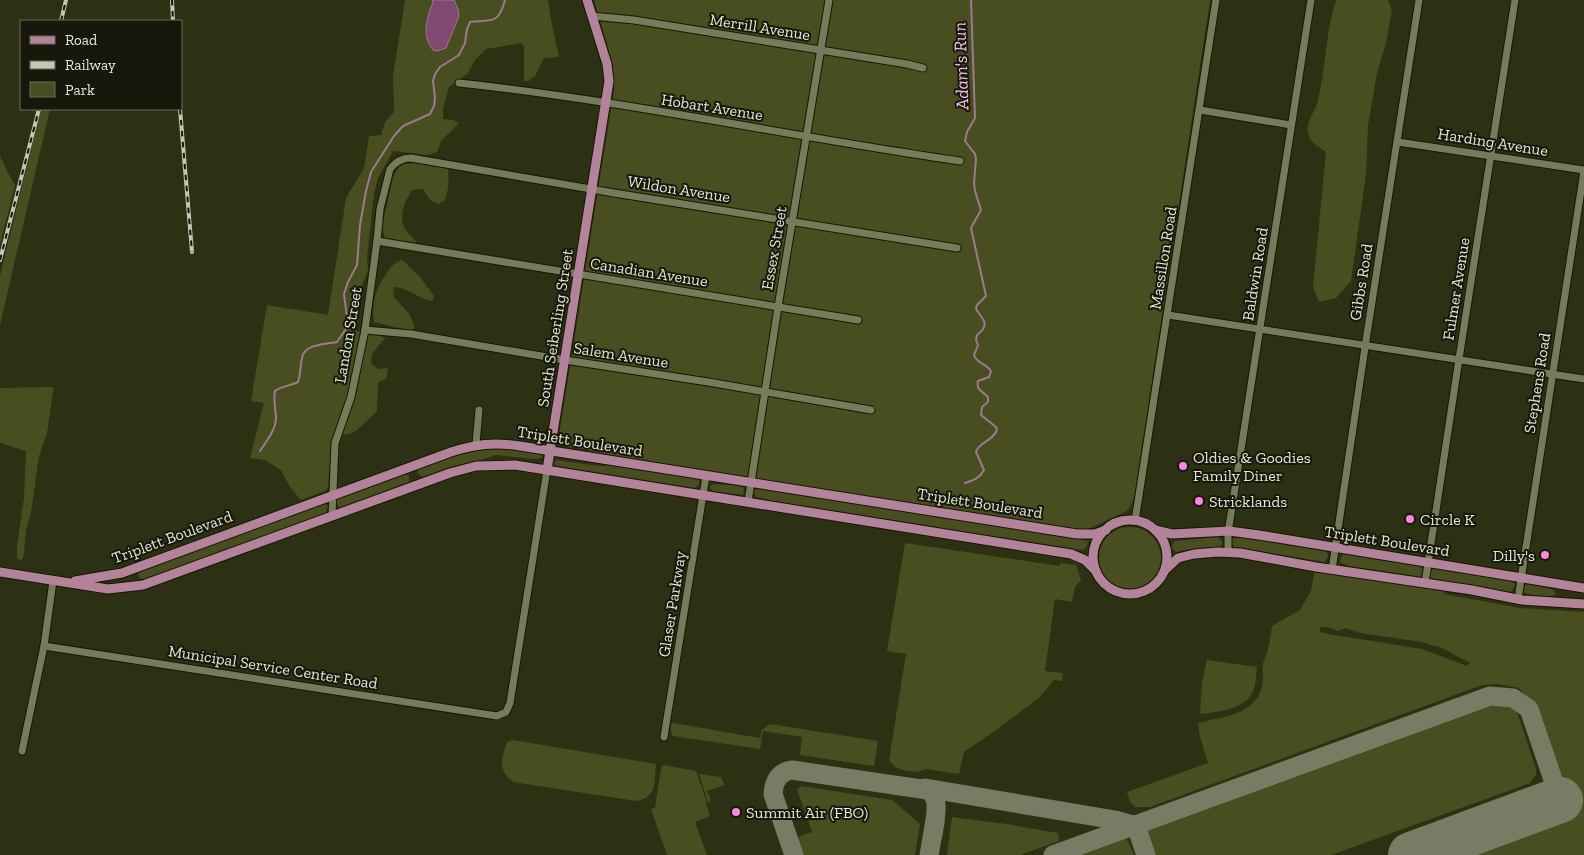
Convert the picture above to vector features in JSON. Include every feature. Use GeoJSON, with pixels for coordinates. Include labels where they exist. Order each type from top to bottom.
{"type":"FeatureCollection","features":[{"type":"Feature","properties":{"kind":"main road","name":"South Seiberling Street"},"geometry":{"type":"LineString","coordinates":[[547,470],[609,81],[608,70],[587,0]]}},
{"type":"Feature","properties":{"kind":"main road","name":"Triplett Boulevard"},"geometry":{"type":"LineString","coordinates":[[67,582],[122,573],[451,452],[476,444],[489,443],[510,444],[1077,534],[1095,534],[1106,530]]}},
{"type":"Feature","properties":{"kind":"main road","name":"Triplett Boulevard"},"geometry":{"type":"LineString","coordinates":[[0,572],[108,589],[143,585],[450,473],[476,466],[515,465],[1074,554],[1090,564],[1096,571]]}},
{"type":"Feature","properties":{"kind":"main road"},"geometry":{"type":"LineString","coordinates":[[1165,570],[1166,552],[1162,540],[1155,530],[1146,524],[1135,521],[1119,522],[1106,530],[1098,539],[1094,549],[1096,571],[1102,580],[1109,588],[1130,594],[1150,588],[1178,558],[1194,554],[1228,553],[1253,555],[1332,570],[1518,599],[1584,604]]}},
{"type":"Feature","properties":{"kind":"main road","name":"Triplett Boulevard"},"geometry":{"type":"LineString","coordinates":[[1155,530],[1172,534],[1229,531],[1584,588]]}},
{"type":"Feature","properties":{"kind":"street","name":"Essex Street"},"geometry":{"type":"LineString","coordinates":[[748,502],[829,0]]}},
{"type":"Feature","properties":{"kind":"street","name":"Massillon Road"},"geometry":{"type":"LineString","coordinates":[[1135,521],[1216,0]]}},
{"type":"Feature","properties":{"kind":"street","name":"Baldwin Road"},"geometry":{"type":"LineString","coordinates":[[1228,553],[1229,531],[1311,0]]}},
{"type":"Feature","properties":{"kind":"street","name":"Gibbs Road"},"geometry":{"type":"LineString","coordinates":[[1332,570],[1419,0]]}},
{"type":"Feature","properties":{"kind":"street","name":"Fulmer Avenue"},"geometry":{"type":"LineString","coordinates":[[1425,583],[1458,359],[1515,0]]}},
{"type":"Feature","properties":{"kind":"street","name":"Merrill Avenue"},"geometry":{"type":"LineString","coordinates":[[592,16],[614,17],[923,68]]}},
{"type":"Feature","properties":{"kind":"street","name":"Hobart Avenue"},"geometry":{"type":"LineString","coordinates":[[458,82],[606,103],[960,161]]}},
{"type":"Feature","properties":{"kind":"street"},"geometry":{"type":"LineString","coordinates":[[1200,110],[1292,125]]}},
{"type":"Feature","properties":{"kind":"street","name":"Harding Avenue"},"geometry":{"type":"LineString","coordinates":[[1398,142],[1584,171]]}},
{"type":"Feature","properties":{"kind":"street","name":"Wildon Avenue"},"geometry":{"type":"LineString","coordinates":[[399,161],[403,158],[411,158],[956,248]]}},
{"type":"Feature","properties":{"kind":"street","name":"Landon Street"},"geometry":{"type":"LineString","coordinates":[[332,516],[335,443],[350,396],[365,330],[383,194],[390,169],[399,161]]}},
{"type":"Feature","properties":{"kind":"street","name":"Stephens Road"},"geometry":{"type":"LineString","coordinates":[[1518,599],[1584,171]]}},
{"type":"Feature","properties":{"kind":"street","name":"Canadian Avenue"},"geometry":{"type":"LineString","coordinates":[[377,241],[858,320]]}},
{"type":"Feature","properties":{"kind":"street"},"geometry":{"type":"LineString","coordinates":[[1168,315],[1584,378]]}},
{"type":"Feature","properties":{"kind":"street","name":"Salem Avenue"},"geometry":{"type":"LineString","coordinates":[[365,330],[411,334],[871,410]]}},
{"type":"Feature","properties":{"kind":"street"},"geometry":{"type":"LineString","coordinates":[[476,444],[479,410]]}},
{"type":"Feature","properties":{"kind":"street","name":"South Seiberling Street"},"geometry":{"type":"LineString","coordinates":[[497,716],[506,712],[510,703],[547,470]]}},
{"type":"Feature","properties":{"kind":"street","name":"Glaser Parkway"},"geometry":{"type":"LineString","coordinates":[[664,737],[706,476]]}},
{"type":"Feature","properties":{"kind":"street"},"geometry":{"type":"LineString","coordinates":[[22,751],[44,646],[53,581]]}},
{"type":"Feature","properties":{"kind":"street","name":"Municipal Service Center Road"},"geometry":{"type":"LineString","coordinates":[[44,646],[497,716]]}},
{"type":"Feature","properties":{"kind":"green space"},"geometry":{"type":"Polygon","coordinates":[[[405,0],[548,0],[559,57],[544,58],[535,76],[528,81],[524,81],[524,47],[521,43],[486,49],[475,60],[468,73],[449,87],[443,109],[443,119],[459,123],[441,141],[437,152],[428,155],[393,151],[378,178],[374,193],[367,258],[368,270],[362,286],[352,330],[385,338],[372,354],[371,364],[379,369],[388,368],[386,379],[378,382],[377,411],[350,434],[333,435],[328,488],[325,491],[301,500],[290,487],[281,470],[265,460],[250,458],[264,403],[251,401],[267,305],[328,315],[346,198],[364,168],[369,136],[381,135],[385,122],[394,112],[393,76],[405,0]]]}},
{"type":"Feature","properties":{"kind":"green space"},"geometry":{"type":"Polygon","coordinates":[[[594,0],[1210,0],[1135,492],[1133,501],[1127,511],[1082,530],[608,456],[584,449],[568,447],[558,442],[614,90],[613,65],[594,0]]]}},
{"type":"Feature","properties":{"kind":"green space"},"geometry":{"type":"Polygon","coordinates":[[[1336,0],[1388,0],[1392,10],[1386,43],[1377,73],[1368,125],[1366,174],[1351,281],[1336,298],[1319,302],[1313,287],[1326,152],[1313,142],[1309,136],[1308,129],[1320,91],[1332,13],[1336,0]]]}},
{"type":"Feature","properties":{"kind":"green space"},"geometry":{"type":"Polygon","coordinates":[[[41,110],[50,110],[0,325],[0,276],[41,110]]]}},
{"type":"Feature","properties":{"kind":"green space"},"geometry":{"type":"Polygon","coordinates":[[[0,156],[15,185],[0,244],[0,156]]]}},
{"type":"Feature","properties":{"kind":"green space"},"geometry":{"type":"Polygon","coordinates":[[[416,163],[448,169],[447,194],[444,201],[438,204],[430,200],[423,189],[412,190],[405,203],[402,219],[405,229],[416,242],[415,245],[393,242],[385,238],[382,227],[393,177],[399,167],[405,164],[416,163]]]}},
{"type":"Feature","properties":{"kind":"green space"},"geometry":{"type":"Polygon","coordinates":[[[402,260],[420,277],[434,296],[432,301],[404,289],[394,287],[393,296],[409,314],[414,324],[412,331],[374,322],[373,308],[377,290],[393,265],[402,260]]]}},
{"type":"Feature","properties":{"kind":"green space"},"geometry":{"type":"Polygon","coordinates":[[[53,387],[47,433],[39,456],[22,560],[17,559],[17,546],[24,498],[26,451],[0,443],[0,388],[53,387]]]}},
{"type":"Feature","properties":{"kind":"green space"},"geometry":{"type":"Polygon","coordinates":[[[491,447],[540,454],[542,458],[534,459],[496,455],[454,466],[423,477],[417,473],[419,467],[458,453],[491,447]]]}},
{"type":"Feature","properties":{"kind":"green space"},"geometry":{"type":"Polygon","coordinates":[[[556,460],[600,466],[616,465],[696,478],[699,479],[699,485],[694,488],[557,466],[554,464],[556,460]]]}},
{"type":"Feature","properties":{"kind":"green space"},"geometry":{"type":"Polygon","coordinates":[[[405,473],[409,476],[407,483],[342,507],[335,503],[336,498],[405,473]]]}},
{"type":"Feature","properties":{"kind":"green space"},"geometry":{"type":"Polygon","coordinates":[[[713,484],[742,486],[744,489],[743,495],[712,491],[710,487],[713,484]]]}},
{"type":"Feature","properties":{"kind":"green space"},"geometry":{"type":"Polygon","coordinates":[[[758,488],[1088,541],[1086,548],[1083,550],[1075,549],[774,501],[756,497],[753,491],[758,488]]]}},
{"type":"Feature","properties":{"kind":"green space"},"geometry":{"type":"Polygon","coordinates":[[[321,503],[328,506],[326,513],[168,571],[143,579],[139,578],[140,570],[321,503]]]}},
{"type":"Feature","properties":{"kind":"green space"},"geometry":{"type":"Polygon","coordinates":[[[1130,527],[1142,529],[1152,536],[1159,546],[1161,558],[1159,570],[1152,580],[1142,587],[1130,589],[1118,587],[1108,580],[1101,570],[1099,558],[1101,546],[1108,536],[1118,529],[1130,527]]]}},
{"type":"Feature","properties":{"kind":"green space"},"geometry":{"type":"Polygon","coordinates":[[[1218,537],[1222,541],[1222,545],[1217,548],[1176,552],[1171,547],[1175,541],[1218,537]]]}},
{"type":"Feature","properties":{"kind":"green space"},"geometry":{"type":"Polygon","coordinates":[[[1233,538],[1245,538],[1323,551],[1327,552],[1328,556],[1325,562],[1234,547],[1231,542],[1233,538]]]}},
{"type":"Feature","properties":{"kind":"green space"},"geometry":{"type":"Polygon","coordinates":[[[905,543],[1060,566],[1060,563],[1076,565],[1081,580],[1075,587],[1072,602],[1055,599],[1045,671],[1063,673],[1062,681],[1054,680],[1039,698],[964,752],[959,774],[926,769],[917,772],[902,770],[895,767],[889,760],[906,654],[887,651],[905,543]]]}},
{"type":"Feature","properties":{"kind":"green space"},"geometry":{"type":"Polygon","coordinates":[[[1343,554],[1418,566],[1423,569],[1423,574],[1420,577],[1349,566],[1340,561],[1343,554]]]}},
{"type":"Feature","properties":{"kind":"green space"},"geometry":{"type":"Polygon","coordinates":[[[1434,569],[1510,581],[1515,586],[1511,592],[1430,578],[1430,571],[1434,569]]]}},
{"type":"Feature","properties":{"kind":"green space"},"geometry":{"type":"Polygon","coordinates":[[[1315,570],[1445,590],[1444,594],[1520,608],[1584,612],[1584,855],[1473,855],[1577,817],[1533,706],[1519,688],[1498,684],[1482,685],[1150,807],[1135,807],[1130,802],[1127,792],[1208,763],[1198,723],[1236,713],[1252,704],[1262,687],[1263,664],[1272,626],[1300,610],[1311,591],[1315,570]],[[1320,627],[1320,632],[1422,649],[1467,666],[1470,663],[1442,648],[1421,642],[1361,633],[1345,628],[1338,631],[1328,627],[1320,627]]]}},
{"type":"Feature","properties":{"kind":"green space"},"geometry":{"type":"Polygon","coordinates":[[[1529,584],[1554,590],[1556,595],[1540,596],[1523,592],[1525,585],[1529,584]]]}},
{"type":"Feature","properties":{"kind":"green space"},"geometry":{"type":"Polygon","coordinates":[[[1207,660],[1257,667],[1253,691],[1244,702],[1230,709],[1200,714],[1202,683],[1207,660]]]}},
{"type":"Feature","properties":{"kind":"green space"},"geometry":{"type":"Polygon","coordinates":[[[1491,700],[1500,700],[1507,703],[1513,707],[1518,715],[1536,769],[1536,774],[1530,783],[1331,855],[1150,855],[1144,833],[1149,826],[1155,823],[1491,700]]]}},
{"type":"Feature","properties":{"kind":"green space"},"geometry":{"type":"Polygon","coordinates":[[[673,723],[760,738],[762,730],[770,724],[878,741],[874,766],[800,755],[802,737],[763,731],[760,749],[673,736],[671,725],[673,723]]]}},
{"type":"Feature","properties":{"kind":"green space"},"geometry":{"type":"Polygon","coordinates":[[[513,740],[656,764],[653,788],[648,796],[636,801],[513,782],[508,778],[503,769],[502,759],[507,742],[513,740]]]}},
{"type":"Feature","properties":{"kind":"green space"},"geometry":{"type":"Polygon","coordinates":[[[663,765],[696,771],[710,816],[695,822],[707,855],[667,855],[651,809],[655,808],[663,765]]]}},
{"type":"Feature","properties":{"kind":"green space"},"geometry":{"type":"Polygon","coordinates":[[[699,774],[721,777],[724,785],[707,791],[711,801],[708,802],[699,774]]]}},
{"type":"Feature","properties":{"kind":"green space"},"geometry":{"type":"Polygon","coordinates":[[[801,786],[892,800],[920,824],[915,855],[800,855],[796,841],[800,836],[812,832],[797,789],[801,786]]]}},
{"type":"Feature","properties":{"kind":"green space"},"geometry":{"type":"Polygon","coordinates":[[[952,817],[1058,833],[1059,841],[1020,855],[947,855],[952,817]]]}},
{"type":"Feature","properties":{"kind":"green space"},"geometry":{"type":"Polygon","coordinates":[[[1117,836],[1127,839],[1134,855],[1062,855],[1117,836]]]}},
{"type":"Feature","properties":{"kind":"shaded area"},"geometry":{"type":"Polygon","coordinates":[[[432,0],[454,0],[459,16],[446,48],[437,51],[433,50],[429,44],[426,32],[432,0]]]}},
{"type":"Feature","properties":{"kind":"waterway"},"geometry":{"type":"LineString","coordinates":[[260,451],[274,428],[276,419],[275,391],[298,382],[302,358],[307,350],[311,347],[337,342],[348,326],[344,294],[357,265],[360,225],[371,172],[394,136],[403,126],[430,114],[434,106],[433,81],[435,74],[440,67],[459,55],[465,43],[470,22],[494,19],[503,8],[505,0]]}},
{"type":"Feature","properties":{"kind":"waterway","name":"Adam's Run"},"geometry":{"type":"LineString","coordinates":[[965,483],[981,475],[984,470],[976,452],[997,430],[996,427],[981,415],[982,407],[988,402],[988,397],[978,386],[978,381],[989,377],[991,371],[977,360],[974,355],[978,345],[977,335],[985,325],[976,309],[977,305],[986,296],[971,228],[981,210],[974,183],[976,159],[975,154],[965,141],[967,132],[975,118],[971,0]]}},
{"type":"Feature","properties":{"kind":"taxiway"},"geometry":{"type":"LineString","coordinates":[[1053,855],[1490,696],[1513,698],[1529,709],[1560,800]]}},
{"type":"Feature","properties":{"kind":"taxiway"},"geometry":{"type":"LineString","coordinates":[[794,855],[773,794],[778,778],[787,771],[792,770],[928,790],[935,799],[936,804],[933,834]]}},
{"type":"Feature","properties":{"kind":"taxiway"},"geometry":{"type":"LineString","coordinates":[[925,788],[1115,820],[1136,826],[1146,855]]}},
{"type":"Feature","properties":{"kind":"taxiway"},"geometry":{"type":"LineString","coordinates":[[929,855],[935,822]]}},
{"type":"Feature","properties":{"kind":"runway"},"geometry":{"type":"LineString","coordinates":[[1411,855],[1560,800]]}},
{"type":"Feature","properties":{"kind":"railway"},"geometry":{"type":"LineString","coordinates":[[61,20],[66,0]]}},
{"type":"Feature","properties":{"kind":"railway"},"geometry":{"type":"LineString","coordinates":[[172,0],[173,20]]}},
{"type":"Feature","properties":{"kind":"railway"},"geometry":{"type":"LineString","coordinates":[[0,260],[39,110]]}},
{"type":"Feature","properties":{"kind":"railway"},"geometry":{"type":"LineString","coordinates":[[180,110],[192,252]]}},
{"type":"Feature","properties":{"kind":"place","name":"Oldies & Goodies Family Diner"},"geometry":{"type":"Point","coordinates":[1183,466]}},
{"type":"Feature","properties":{"kind":"place","name":"Stricklands"},"geometry":{"type":"Point","coordinates":[1199,501]}},
{"type":"Feature","properties":{"kind":"place","name":"Circle K"},"geometry":{"type":"Point","coordinates":[1410,519]}},
{"type":"Feature","properties":{"kind":"place","name":"Dilly's"},"geometry":{"type":"Point","coordinates":[1545,555]}},
{"type":"Feature","properties":{"kind":"place","name":"Summit Air (FBO)"},"geometry":{"type":"Point","coordinates":[736,812]}}]}
